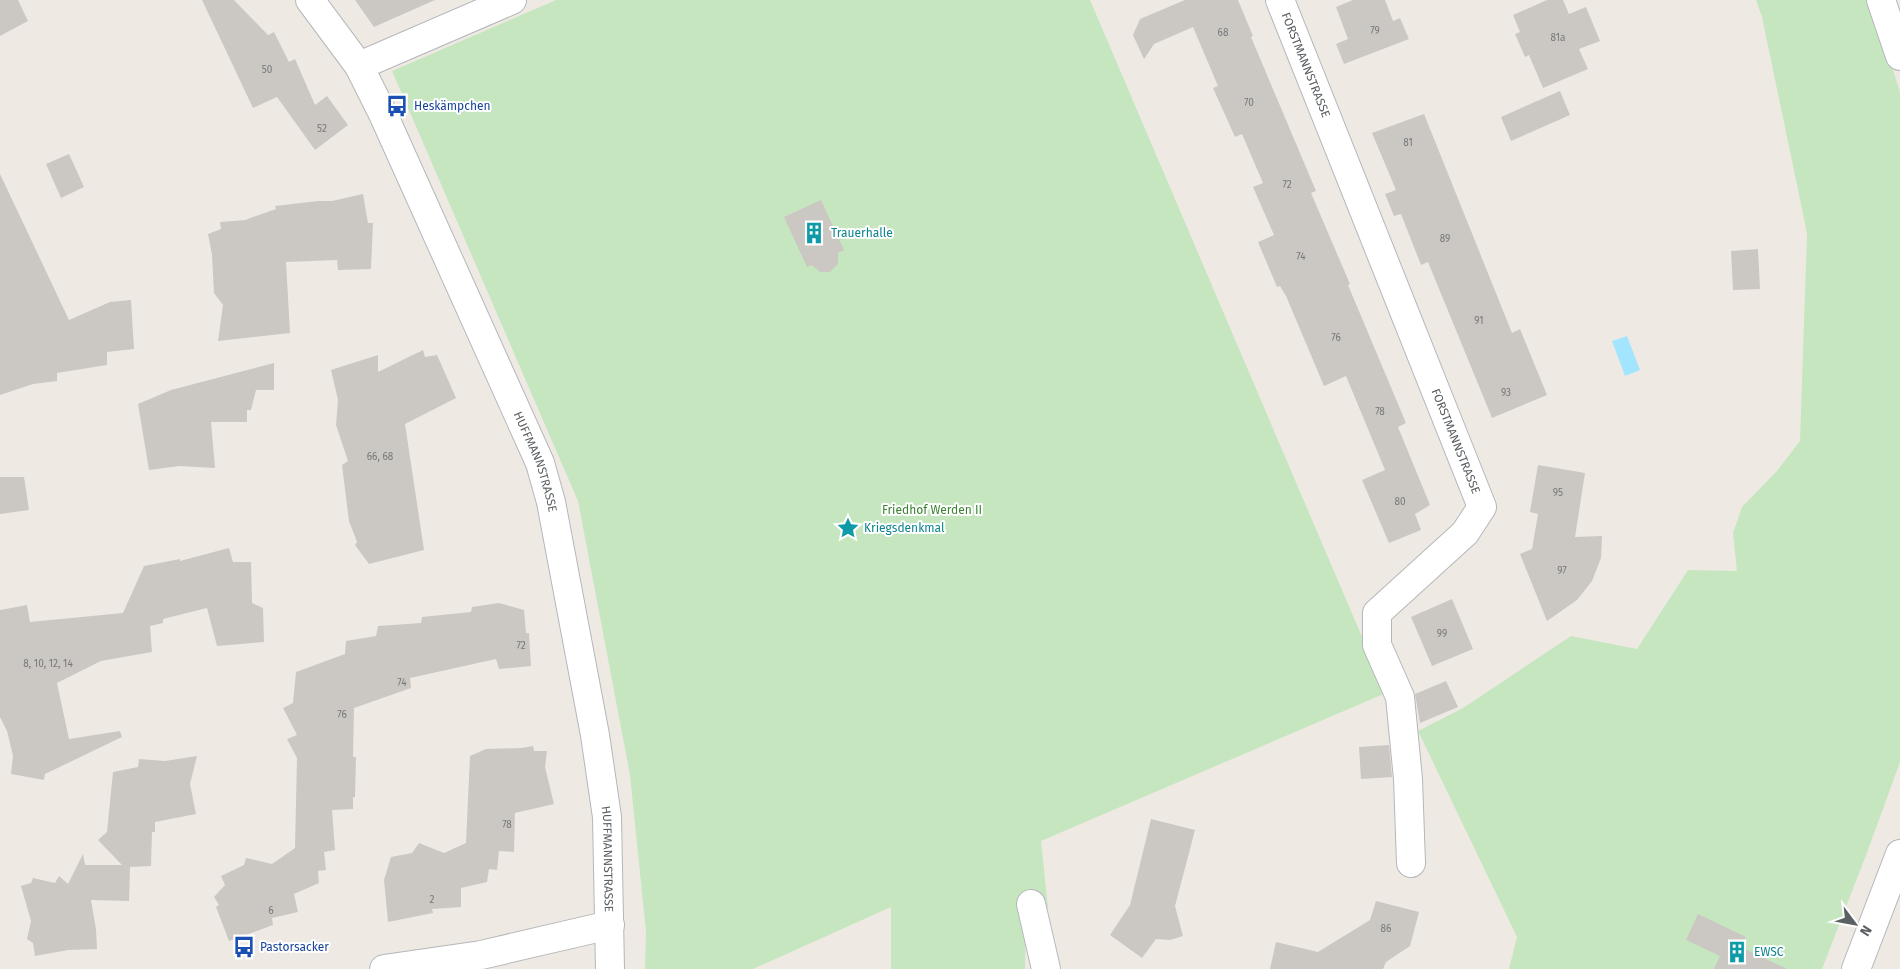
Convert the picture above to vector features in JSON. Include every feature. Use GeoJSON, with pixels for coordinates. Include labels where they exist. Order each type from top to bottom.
{"type":"FeatureCollection","features":[{"type":"Feature","properties":{"kind":"street","name":"HUFFMANNSTRASSE"},"geometry":{"type":"LineString","coordinates":[[310,0],[359,66],[383,114],[540,463],[551,502],[595,735],[607,817],[610,969]]}},
{"type":"Feature","properties":{"kind":"street"},"geometry":{"type":"LineString","coordinates":[[359,66],[512,0]]}},
{"type":"Feature","properties":{"kind":"street","name":"FORSTMANNSTRASSE"},"geometry":{"type":"LineString","coordinates":[[1280,0],[1482,507],[1465,533],[1377,613],[1377,645],[1400,697],[1408,779],[1411,863]]}},
{"type":"Feature","properties":{"kind":"street"},"geometry":{"type":"LineString","coordinates":[[1881,0],[1900,56]]}},
{"type":"Feature","properties":{"kind":"street"},"geometry":{"type":"LineString","coordinates":[[1856,969],[1900,854]]}},
{"type":"Feature","properties":{"kind":"street"},"geometry":{"type":"LineString","coordinates":[[1031,904],[1046,969]]}},
{"type":"Feature","properties":{"kind":"street"},"geometry":{"type":"LineString","coordinates":[[384,969],[480,955],[610,925]]}},
{"type":"Feature","properties":{"kind":"green space","name":"Friedhof Werden II"},"geometry":{"type":"Polygon","coordinates":[[[556,0],[1090,0],[1386,693],[1041,841],[1048,908],[1026,912],[1025,969],[891,969],[891,907],[753,969],[645,969],[646,932],[630,775],[578,501],[392,71],[556,0]]]}},
{"type":"Feature","properties":{"kind":"green space"},"geometry":{"type":"Polygon","coordinates":[[[1756,0],[1869,0],[1900,92],[1900,762],[1822,969],[1509,969],[1517,937],[1418,731],[1463,708],[1571,636],[1637,649],[1688,570],[1737,571],[1733,533],[1742,507],[1776,472],[1800,441],[1807,233],[1762,17],[1756,0]]]}},
{"type":"Feature","properties":{"kind":"water"},"geometry":{"type":"Polygon","coordinates":[[[1627,336],[1640,370],[1625,376],[1612,341],[1627,336]]]}},
{"type":"Feature","properties":{"kind":"building"},"geometry":{"type":"Polygon","coordinates":[[[0,0],[18,0],[28,21],[0,36],[0,0]]]}},
{"type":"Feature","properties":{"kind":"building"},"geometry":{"type":"Polygon","coordinates":[[[202,0],[234,0],[268,35],[274,32],[289,62],[295,59],[315,105],[327,96],[348,125],[315,150],[277,97],[253,108],[202,0]]]}},
{"type":"Feature","properties":{"kind":"building"},"geometry":{"type":"Polygon","coordinates":[[[355,0],[435,0],[374,27],[355,0]]]}},
{"type":"Feature","properties":{"kind":"building"},"geometry":{"type":"Polygon","coordinates":[[[1185,0],[1238,0],[1253,36],[1251,37],[1316,191],[1311,193],[1406,423],[1398,427],[1430,505],[1415,514],[1421,530],[1389,543],[1362,480],[1385,470],[1346,376],[1324,386],[1286,296],[1280,286],[1277,287],[1258,242],[1274,235],[1253,187],[1263,183],[1242,134],[1235,137],[1213,88],[1218,86],[1193,27],[1154,44],[1144,59],[1133,35],[1140,19],[1185,0]]]}},
{"type":"Feature","properties":{"kind":"building"},"geometry":{"type":"Polygon","coordinates":[[[1353,0],[1385,0],[1393,21],[1400,18],[1409,39],[1344,64],[1336,44],[1348,39],[1336,7],[1353,0]]]}},
{"type":"Feature","properties":{"kind":"building"},"geometry":{"type":"Polygon","coordinates":[[[1547,0],[1563,0],[1569,14],[1586,7],[1600,41],[1579,49],[1588,69],[1543,88],[1529,55],[1525,57],[1515,34],[1520,32],[1513,15],[1547,0]]]}},
{"type":"Feature","properties":{"kind":"building"},"geometry":{"type":"Polygon","coordinates":[[[1560,91],[1570,115],[1511,141],[1501,117],[1560,91]]]}},
{"type":"Feature","properties":{"kind":"building"},"geometry":{"type":"Polygon","coordinates":[[[1424,114],[1512,333],[1520,329],[1547,395],[1492,418],[1428,262],[1421,265],[1401,214],[1394,216],[1385,194],[1396,190],[1372,133],[1424,114]]]}},
{"type":"Feature","properties":{"kind":"building"},"geometry":{"type":"Polygon","coordinates":[[[69,154],[84,187],[61,198],[46,164],[69,154]]]}},
{"type":"Feature","properties":{"kind":"building"},"geometry":{"type":"Polygon","coordinates":[[[0,174],[69,320],[110,302],[131,300],[134,349],[107,352],[107,365],[57,373],[57,381],[33,384],[0,395],[0,174]]]}},
{"type":"Feature","properties":{"kind":"building"},"geometry":{"type":"Polygon","coordinates":[[[363,194],[368,223],[373,223],[371,269],[338,270],[337,260],[286,262],[290,333],[218,341],[223,305],[214,293],[212,255],[208,234],[221,229],[220,222],[245,220],[276,209],[275,206],[332,201],[363,194]]]}},
{"type":"Feature","properties":{"kind":"building","name":"Trauerhalle"},"geometry":{"type":"Polygon","coordinates":[[[821,200],[844,250],[838,253],[838,264],[830,272],[820,272],[812,265],[807,267],[784,217],[821,200]]]}},
{"type":"Feature","properties":{"kind":"building"},"geometry":{"type":"Polygon","coordinates":[[[1758,249],[1760,289],[1733,290],[1731,251],[1758,249]]]}},
{"type":"Feature","properties":{"kind":"building"},"geometry":{"type":"Polygon","coordinates":[[[423,350],[425,357],[437,355],[456,398],[405,424],[424,550],[369,564],[355,545],[357,542],[349,521],[342,465],[348,461],[336,425],[338,400],[331,370],[378,355],[378,372],[423,350]]]}},
{"type":"Feature","properties":{"kind":"building"},"geometry":{"type":"Polygon","coordinates":[[[274,363],[274,390],[256,390],[251,410],[247,410],[247,422],[211,422],[215,468],[180,466],[149,470],[138,404],[171,390],[274,363]]]}},
{"type":"Feature","properties":{"kind":"building"},"geometry":{"type":"Polygon","coordinates":[[[1538,465],[1585,473],[1575,537],[1602,536],[1601,558],[1592,581],[1577,600],[1547,621],[1520,554],[1532,549],[1538,514],[1530,512],[1538,465]]]}},
{"type":"Feature","properties":{"kind":"building"},"geometry":{"type":"Polygon","coordinates":[[[0,477],[24,477],[29,510],[0,514],[0,477]]]}},
{"type":"Feature","properties":{"kind":"building"},"geometry":{"type":"Polygon","coordinates":[[[229,548],[233,562],[251,562],[252,603],[263,608],[264,642],[217,646],[207,608],[163,619],[163,623],[150,626],[152,652],[101,661],[57,683],[69,739],[120,731],[122,737],[45,774],[44,780],[11,774],[13,756],[7,731],[0,717],[0,610],[27,605],[30,622],[123,613],[144,566],[180,559],[180,561],[229,548]]]}},
{"type":"Feature","properties":{"kind":"building"},"geometry":{"type":"Polygon","coordinates":[[[1452,599],[1473,649],[1432,666],[1411,617],[1452,599]]]}},
{"type":"Feature","properties":{"kind":"building"},"geometry":{"type":"Polygon","coordinates":[[[499,603],[524,610],[526,633],[529,633],[531,666],[499,669],[496,659],[410,678],[411,688],[354,708],[353,757],[356,757],[353,809],[332,810],[335,850],[324,852],[326,870],[318,871],[319,883],[294,894],[298,912],[272,918],[273,925],[229,941],[216,907],[219,905],[214,897],[225,885],[221,876],[244,865],[246,858],[272,864],[295,848],[297,758],[287,739],[297,735],[283,708],[293,703],[296,672],[345,654],[346,641],[376,636],[378,626],[421,623],[422,617],[471,612],[472,607],[499,603]]]}},
{"type":"Feature","properties":{"kind":"building"},"geometry":{"type":"Polygon","coordinates":[[[1446,681],[1458,707],[1420,723],[1415,694],[1446,681]]]}},
{"type":"Feature","properties":{"kind":"building"},"geometry":{"type":"Polygon","coordinates":[[[1389,745],[1392,777],[1361,779],[1359,747],[1389,745]]]}},
{"type":"Feature","properties":{"kind":"building"},"geometry":{"type":"Polygon","coordinates":[[[533,746],[534,751],[547,751],[545,767],[554,804],[515,813],[514,852],[499,851],[497,870],[489,869],[487,882],[461,888],[461,907],[432,909],[433,913],[388,922],[384,880],[391,857],[412,853],[419,843],[444,853],[466,843],[470,756],[486,749],[533,746]]]}},
{"type":"Feature","properties":{"kind":"building"},"geometry":{"type":"Polygon","coordinates":[[[197,756],[190,784],[196,814],[155,822],[155,832],[152,832],[151,866],[130,867],[129,901],[91,900],[97,949],[68,950],[35,956],[33,943],[27,939],[31,921],[21,886],[31,883],[33,878],[55,883],[59,876],[68,884],[83,854],[85,865],[122,865],[98,840],[107,832],[113,772],[138,767],[139,759],[165,761],[197,756]]]}},
{"type":"Feature","properties":{"kind":"building"},"geometry":{"type":"Polygon","coordinates":[[[1151,819],[1195,830],[1175,906],[1183,936],[1170,940],[1156,939],[1142,958],[1110,935],[1130,905],[1151,819]]]}},
{"type":"Feature","properties":{"kind":"building"},"geometry":{"type":"Polygon","coordinates":[[[1376,901],[1419,912],[1410,946],[1386,962],[1383,969],[1270,969],[1276,942],[1318,952],[1370,920],[1376,901]]]}},
{"type":"Feature","properties":{"kind":"building"},"geometry":{"type":"Polygon","coordinates":[[[1698,914],[1746,937],[1741,947],[1787,969],[1714,969],[1720,956],[1686,940],[1698,914]]]}},
{"type":"Feature","properties":{"kind":"place","name":"Heskämpchen"},"geometry":{"type":"Point","coordinates":[397,106]}},
{"type":"Feature","properties":{"kind":"place","name":"Trauerhalle"},"geometry":{"type":"Point","coordinates":[814,233]}},
{"type":"Feature","properties":{"kind":"place","name":"Kriegsdenkmal"},"geometry":{"type":"Point","coordinates":[848,528]}},
{"type":"Feature","properties":{"kind":"place","name":"Pastorsacker"},"geometry":{"type":"Point","coordinates":[244,947]}},
{"type":"Feature","properties":{"kind":"place","name":"EWSC"},"geometry":{"type":"Point","coordinates":[1737,952]}}]}
